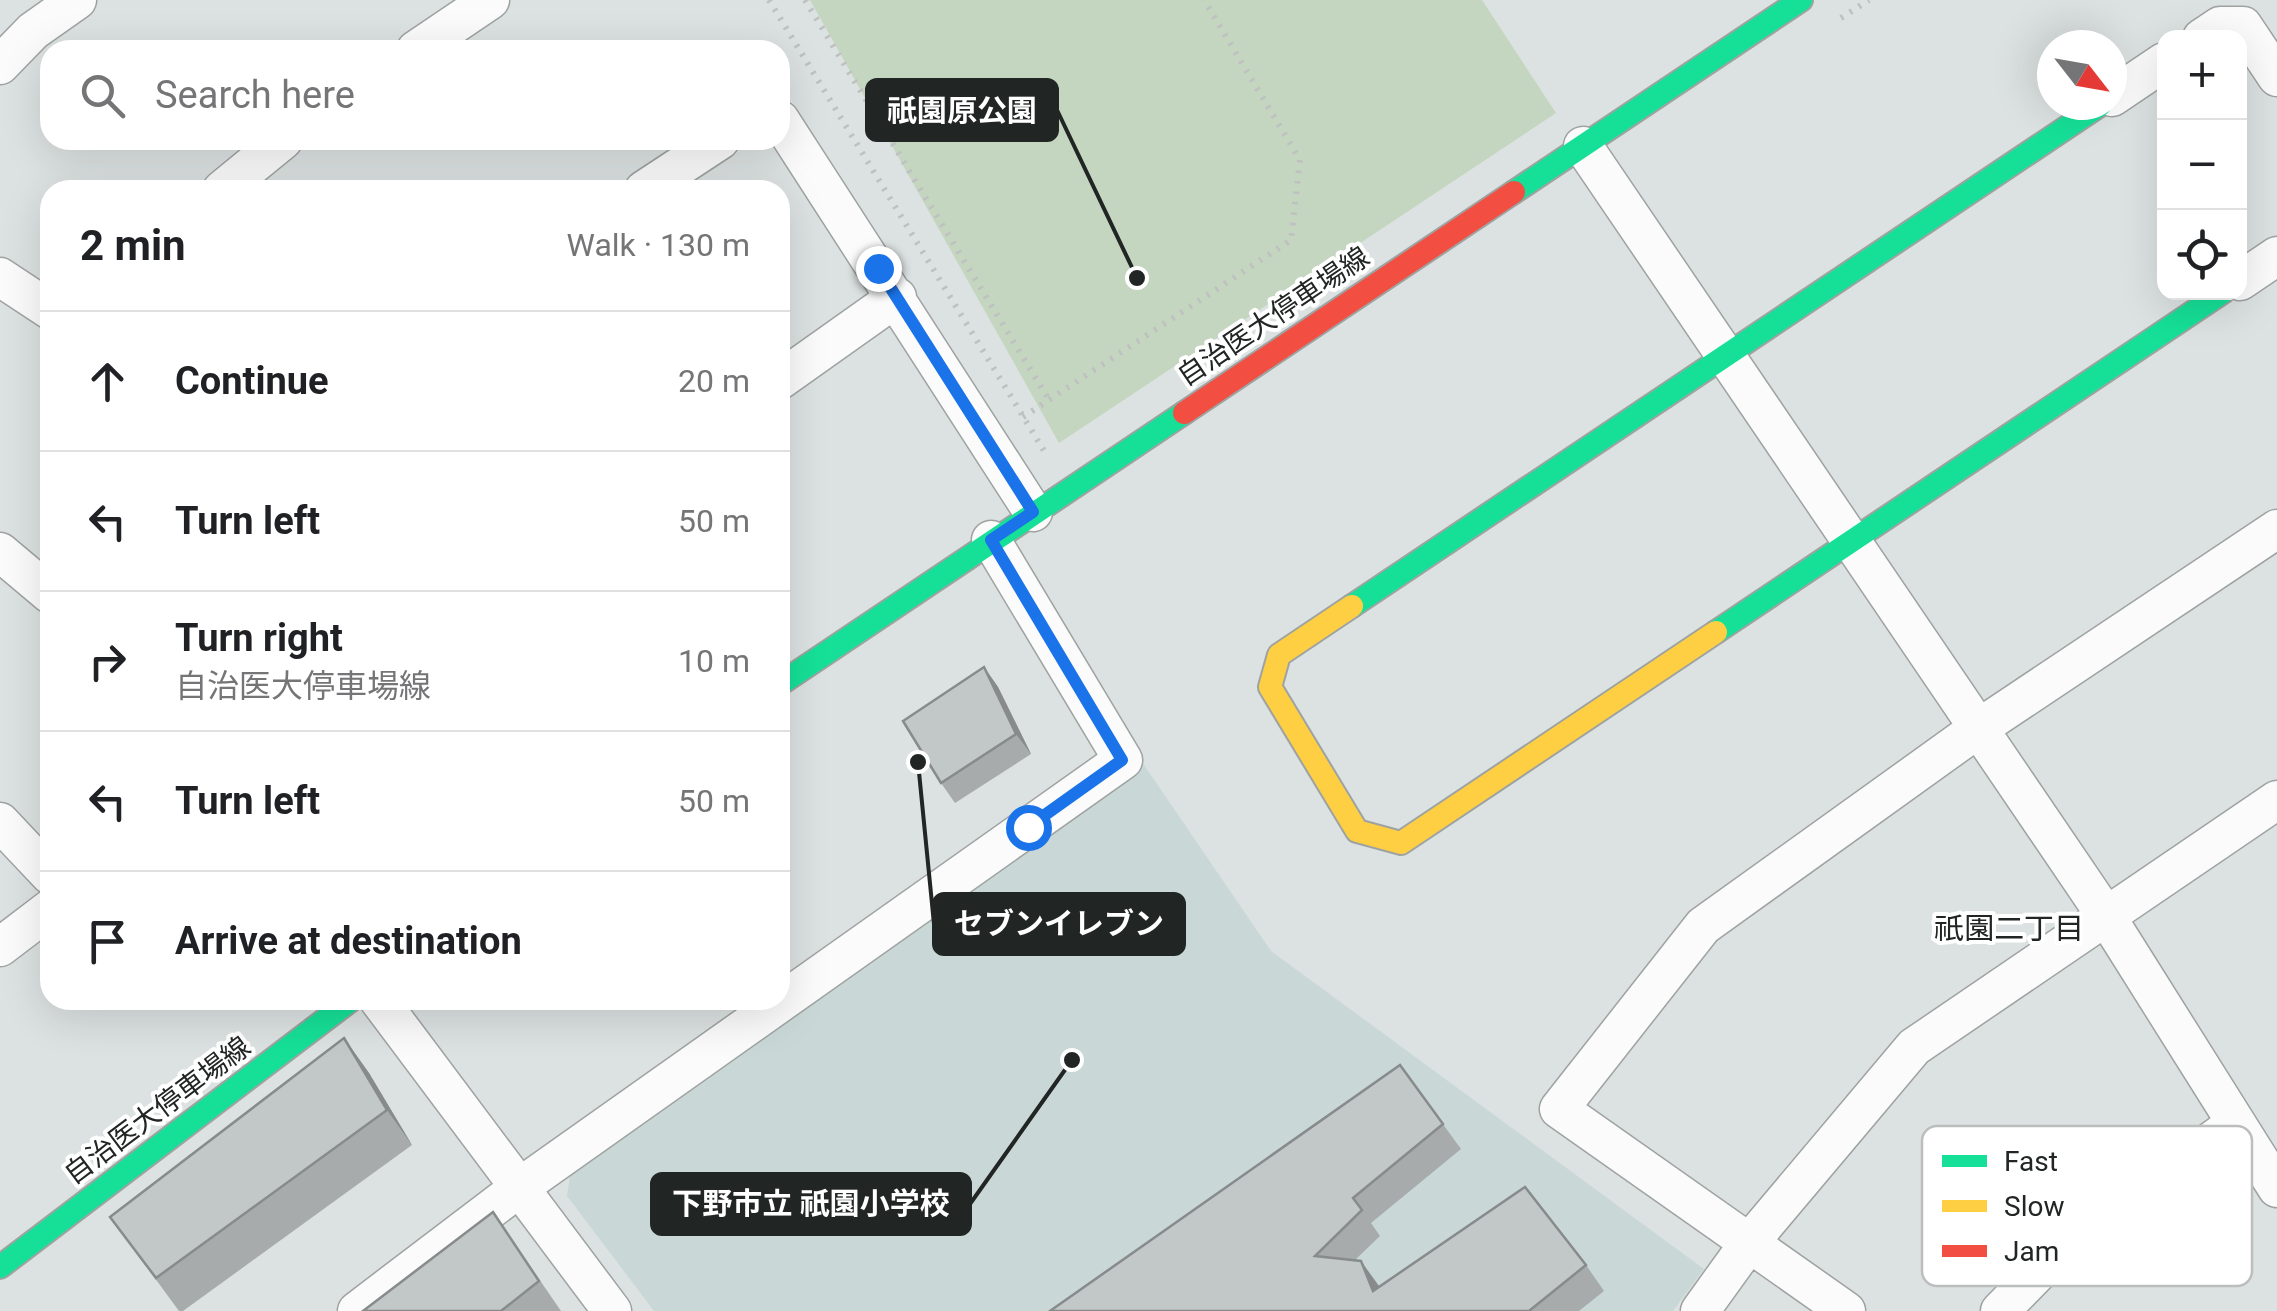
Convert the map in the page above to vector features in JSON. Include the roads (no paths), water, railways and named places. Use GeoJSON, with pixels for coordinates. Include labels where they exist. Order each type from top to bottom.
{"type":"FeatureCollection","features":[{"type":"Feature","properties":{"kind":"street"},"geometry":{"type":"LineString","coordinates":[[0,65],[33,31],[77,0]]}},
{"type":"Feature","properties":{"kind":"street"},"geometry":{"type":"LineString","coordinates":[[431,40],[490,0]]}},
{"type":"Feature","properties":{"kind":"street","name":"自治医大停車場線"},"geometry":{"type":"LineString","coordinates":[[790,677],[1800,0]]}},
{"type":"Feature","properties":{"kind":"street"},"geometry":{"type":"LineString","coordinates":[[2214,30],[2220,26],[2243,26],[2246,30]]}},
{"type":"Feature","properties":{"kind":"street"},"geometry":{"type":"LineString","coordinates":[[2247,32],[2277,77]]}},
{"type":"Feature","properties":{"kind":"street"},"geometry":{"type":"LineString","coordinates":[[2127,87],[2157,67]]}},
{"type":"Feature","properties":{"kind":"street"},"geometry":{"type":"LineString","coordinates":[[2077,120],[1279,654],[1270,687],[1357,830],[1401,844],[2210,300]]}},
{"type":"Feature","properties":{"kind":"street"},"geometry":{"type":"LineString","coordinates":[[790,135],[1033,512]]}},
{"type":"Feature","properties":{"kind":"street"},"geometry":{"type":"LineString","coordinates":[[1583,146],[1976,730],[2106,916],[2238,1126]]}},
{"type":"Feature","properties":{"kind":"street"},"geometry":{"type":"LineString","coordinates":[[234,180],[271,150]]}},
{"type":"Feature","properties":{"kind":"street"},"geometry":{"type":"LineString","coordinates":[[659,180],[705,150]]}},
{"type":"Feature","properties":{"kind":"street"},"geometry":{"type":"LineString","coordinates":[[2247,276],[2277,256]]}},
{"type":"Feature","properties":{"kind":"street"},"geometry":{"type":"LineString","coordinates":[[0,277],[40,303]]}},
{"type":"Feature","properties":{"kind":"street"},"geometry":{"type":"LineString","coordinates":[[790,373],[897,297]]}},
{"type":"Feature","properties":{"kind":"street"},"geometry":{"type":"LineString","coordinates":[[1846,1311],[1560,1109],[1703,926],[1976,730],[2277,529]]}},
{"type":"Feature","properties":{"kind":"street"},"geometry":{"type":"LineString","coordinates":[[790,995],[1122,760],[991,540]]}},
{"type":"Feature","properties":{"kind":"street"},"geometry":{"type":"LineString","coordinates":[[0,552],[40,586]]}},
{"type":"Feature","properties":{"kind":"street"},"geometry":{"type":"LineString","coordinates":[[1700,1311],[1750,1243],[1914,1047],[2106,916],[2273,811]]}},
{"type":"Feature","properties":{"kind":"street"},"geometry":{"type":"LineString","coordinates":[[0,822],[40,864]]}},
{"type":"Feature","properties":{"kind":"street"},"geometry":{"type":"LineString","coordinates":[[0,947],[40,917]]}},
{"type":"Feature","properties":{"kind":"street","name":"自治医大停車場線"},"geometry":{"type":"LineString","coordinates":[[0,1267],[338,1010]]}},
{"type":"Feature","properties":{"kind":"street"},"geometry":{"type":"LineString","coordinates":[[387,1010],[612,1311]]}},
{"type":"Feature","properties":{"kind":"street"},"geometry":{"type":"LineString","coordinates":[[357,1311],[520,1187],[770,1010]]}},
{"type":"Feature","properties":{"kind":"street"},"geometry":{"type":"LineString","coordinates":[[2232,1126],[2236,1123]]}},
{"type":"Feature","properties":{"kind":"street"},"geometry":{"type":"LineString","coordinates":[[2252,1148],[2277,1188]]}},
{"type":"Feature","properties":{"kind":"street"},"geometry":{"type":"LineString","coordinates":[[2000,1311],[2024,1286]]}},
{"type":"Feature","properties":{"kind":"place","name":"祇園原公園"},"geometry":{"type":"Point","coordinates":[1137,278]}},
{"type":"Feature","properties":{"kind":"place","name":"セブンイレブン"},"geometry":{"type":"Point","coordinates":[918,762]}},
{"type":"Feature","properties":{"kind":"place","name":"下野市立 祇園小学校"},"geometry":{"type":"Point","coordinates":[1072,1060]}},
{"type":"Feature","properties":{"kind":"district","name":"祇園二丁目"},"geometry":{"type":"Point","coordinates":[2009,929]}}]}
